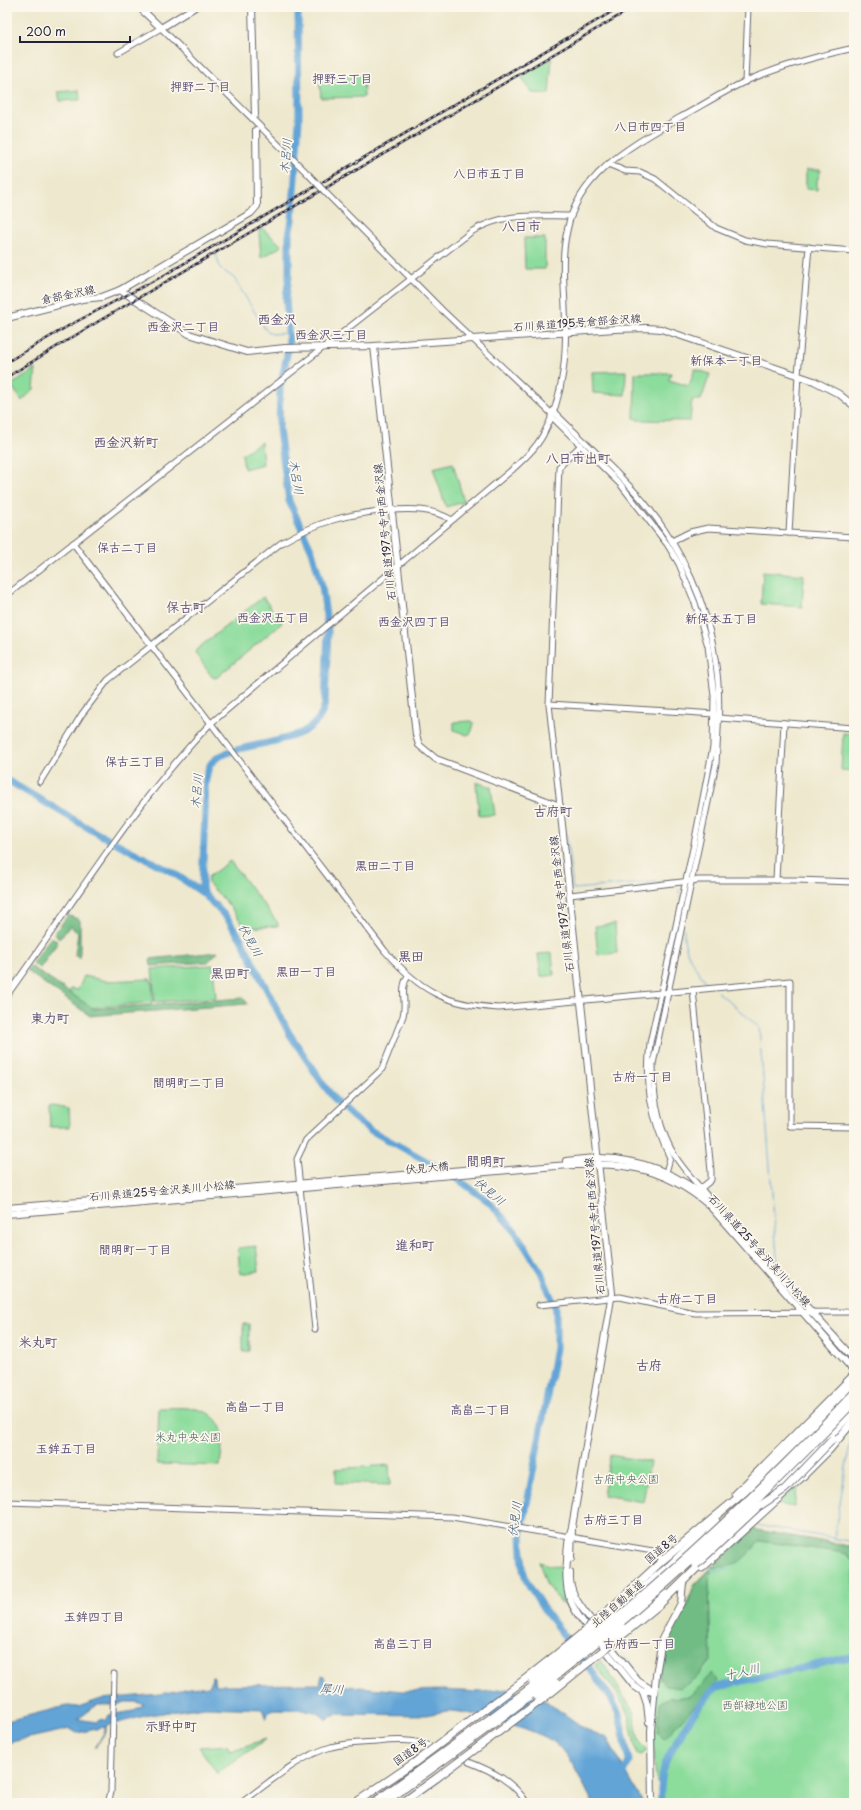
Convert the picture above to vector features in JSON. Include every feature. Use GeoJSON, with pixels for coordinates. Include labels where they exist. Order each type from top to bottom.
{"type":"FeatureCollection","features":[{"type":"Feature","properties":{"kind":"highway"},"geometry":{"type":"LineString","coordinates":[[720,1512],[854,1375]]}},
{"type":"Feature","properties":{"kind":"highway","name":"国道8号"},"geometry":{"type":"LineString","coordinates":[[355,1803],[414,1763],[529,1677],[611,1612],[663,1560],[758,1481],[854,1384]]}},
{"type":"Feature","properties":{"kind":"highway","name":"北陸自動車道"},"geometry":{"type":"LineString","coordinates":[[384,1803],[587,1643],[676,1566],[765,1484],[854,1393]]}},
{"type":"Feature","properties":{"kind":"highway","name":"北陸自動車道"},"geometry":{"type":"LineString","coordinates":[[373,1803],[452,1750],[590,1648],[681,1570],[754,1503],[854,1402]]}},
{"type":"Feature","properties":{"kind":"highway"},"geometry":{"type":"LineString","coordinates":[[691,1576],[755,1508],[773,1493],[854,1411]]}},
{"type":"Feature","properties":{"kind":"highway"},"geometry":{"type":"LineString","coordinates":[[452,1750],[556,1682],[624,1630],[755,1510],[784,1489],[832,1439],[854,1420]]}},
{"type":"Feature","properties":{"kind":"highway"},"geometry":{"type":"LineString","coordinates":[[402,1803],[548,1694],[624,1630],[711,1561],[803,1476],[854,1420]]}},
{"type":"Feature","properties":{"kind":"highway"},"geometry":{"type":"LineString","coordinates":[[452,1750],[611,1612],[669,1566],[758,1481]]}},
{"type":"Feature","properties":{"kind":"highway"},"geometry":{"type":"LineString","coordinates":[[656,1576],[662,1569],[663,1560]]}},
{"type":"Feature","properties":{"kind":"highway"},"geometry":{"type":"LineString","coordinates":[[656,1601],[682,1583]]}},
{"type":"Feature","properties":{"kind":"main road"},"geometry":{"type":"LineString","coordinates":[[139,7],[160,28],[195,7]]}},
{"type":"Feature","properties":{"kind":"main road"},"geometry":{"type":"LineString","coordinates":[[252,7],[255,115]]}},
{"type":"Feature","properties":{"kind":"main road","name":"倉部金沢線"},"geometry":{"type":"LineString","coordinates":[[7,318],[82,299],[102,297],[120,290],[251,213],[257,206],[256,130]]}},
{"type":"Feature","properties":{"kind":"main road","name":"石川県道195号倉部金沢線"},"geometry":{"type":"LineString","coordinates":[[120,290],[189,334],[200,339],[247,352],[285,348],[374,346],[635,328],[661,329],[798,375],[833,390],[854,406]]}},
{"type":"Feature","properties":{"kind":"main road","name":"石川県道197号寺中西金沢線"},"geometry":{"type":"LineString","coordinates":[[374,346],[399,565],[416,735],[419,745],[436,759],[560,806],[582,1000],[611,1297],[570,1538],[566,1586],[571,1604],[579,1617],[634,1686],[643,1692]]}},
{"type":"Feature","properties":{"kind":"main road","name":"石川県道25号金沢美川小松線"},"geometry":{"type":"LineString","coordinates":[[537,1166],[598,1161],[631,1161],[698,1191],[714,1204],[854,1359]]}},
{"type":"Feature","properties":{"kind":"main road","name":"伏見大橋"},"geometry":{"type":"LineString","coordinates":[[319,1184],[537,1166]]}},
{"type":"Feature","properties":{"kind":"main road","name":"石川県道25号金沢美川小松線"},"geometry":{"type":"LineString","coordinates":[[7,1214],[319,1184]]}},
{"type":"Feature","properties":{"kind":"main road","name":"石川県道25号金沢美川小松線"},"geometry":{"type":"LineString","coordinates":[[7,1208],[300,1186]]}},
{"type":"Feature","properties":{"kind":"main road","name":"石川県道25号金沢美川小松線"},"geometry":{"type":"LineString","coordinates":[[698,1191],[854,1371]]}},
{"type":"Feature","properties":{"kind":"main road","name":"石川県道197号寺中西金沢線"},"geometry":{"type":"LineString","coordinates":[[570,1538],[569,1578],[576,1599],[638,1681],[654,1690]]}},
{"type":"Feature","properties":{"kind":"main road"},"geometry":{"type":"LineString","coordinates":[[652,1803],[651,1731],[654,1690],[662,1639],[680,1603],[682,1583]]}},
{"type":"Feature","properties":{"kind":"main road"},"geometry":{"type":"LineString","coordinates":[[651,1731],[647,1704],[643,1692],[654,1690]]}},
{"type":"Feature","properties":{"kind":"street"},"geometry":{"type":"LineString","coordinates":[[745,82],[748,7]]}},
{"type":"Feature","properties":{"kind":"street"},"geometry":{"type":"LineString","coordinates":[[118,53],[160,28],[412,278],[442,310],[627,484],[672,540],[693,582],[709,630],[716,664],[719,718],[716,764],[655,1051],[653,1082],[659,1118],[674,1155],[698,1191],[711,1180],[711,1172],[693,990]]}},
{"type":"Feature","properties":{"kind":"street"},"geometry":{"type":"LineString","coordinates":[[7,995],[169,770],[210,724],[524,459],[543,435],[552,414],[564,368],[566,333],[562,265],[567,230],[579,196],[608,164],[656,131],[745,82],[793,64],[854,48]]}},
{"type":"Feature","properties":{"kind":"street"},"geometry":{"type":"LineString","coordinates":[[608,164],[625,171],[640,172],[655,179],[716,228],[745,240],[766,244],[854,251]]}},
{"type":"Feature","properties":{"kind":"street"},"geometry":{"type":"LineString","coordinates":[[7,595],[471,232],[493,221],[512,216],[571,216]]}},
{"type":"Feature","properties":{"kind":"street"},"geometry":{"type":"LineString","coordinates":[[789,533],[798,375],[809,248]]}},
{"type":"Feature","properties":{"kind":"street"},"geometry":{"type":"LineString","coordinates":[[552,414],[636,502],[667,544],[679,564],[696,603],[708,646],[713,680],[713,747],[708,778],[650,1043],[648,1070],[650,1104],[660,1136],[670,1158],[665,1175]]}},
{"type":"Feature","properties":{"kind":"street"},"geometry":{"type":"LineString","coordinates":[[560,806],[549,704],[559,467],[581,445]]}},
{"type":"Feature","properties":{"kind":"street"},"geometry":{"type":"LineString","coordinates":[[40,782],[96,693],[108,680],[129,662],[152,647],[282,543],[305,530],[330,520],[354,514],[412,509],[433,511],[452,520]]}},
{"type":"Feature","properties":{"kind":"street"},"geometry":{"type":"LineString","coordinates":[[672,540],[690,532],[708,528],[854,537]]}},
{"type":"Feature","properties":{"kind":"street"},"geometry":{"type":"LineString","coordinates":[[73,543],[385,952],[408,976],[431,992],[473,1006],[499,1008],[790,981],[790,1126],[854,1127]]}},
{"type":"Feature","properties":{"kind":"street"},"geometry":{"type":"LineString","coordinates":[[549,704],[714,714],[719,718],[854,728]]}},
{"type":"Feature","properties":{"kind":"street"},"geometry":{"type":"LineString","coordinates":[[776,880],[784,723]]}},
{"type":"Feature","properties":{"kind":"street"},"geometry":{"type":"LineString","coordinates":[[570,895],[692,881],[776,880],[854,882]]}},
{"type":"Feature","properties":{"kind":"street"},"geometry":{"type":"LineString","coordinates":[[315,1329],[300,1186],[298,1159],[299,1152],[306,1140],[382,1069],[403,1016],[405,1008],[404,984],[408,976]]}},
{"type":"Feature","properties":{"kind":"street"},"geometry":{"type":"LineString","coordinates":[[539,1305],[611,1297],[634,1299],[694,1313],[854,1312]]}},
{"type":"Feature","properties":{"kind":"street"},"geometry":{"type":"LineString","coordinates":[[7,1502],[452,1517],[653,1551],[663,1560]]}},
{"type":"Feature","properties":{"kind":"street"},"geometry":{"type":"LineString","coordinates":[[108,1803],[111,1792],[114,1674]]}},
{"type":"Feature","properties":{"kind":"street"},"geometry":{"type":"LineString","coordinates":[[240,1803],[304,1758],[331,1748],[349,1744],[396,1740],[420,1742],[431,1746]]}},
{"type":"Feature","properties":{"kind":"street"},"geometry":{"type":"LineString","coordinates":[[469,1762],[502,1777],[514,1786],[527,1803]]}},
{"type":"Feature","properties":{"kind":"green space"},"geometry":{"type":"Polygon","coordinates":[[[552,58],[549,94],[532,93],[521,76],[552,58]]]}},
{"type":"Feature","properties":{"kind":"green space"},"geometry":{"type":"Polygon","coordinates":[[[363,76],[364,97],[321,98],[319,77],[363,76]]]}},
{"type":"Feature","properties":{"kind":"green space"},"geometry":{"type":"Polygon","coordinates":[[[79,90],[80,100],[60,101],[58,92],[79,90]]]}},
{"type":"Feature","properties":{"kind":"green space"},"geometry":{"type":"Polygon","coordinates":[[[806,170],[821,170],[817,181],[817,190],[806,189],[806,170]]]}},
{"type":"Feature","properties":{"kind":"green space"},"geometry":{"type":"Polygon","coordinates":[[[262,228],[282,246],[261,258],[259,230],[262,228]]]}},
{"type":"Feature","properties":{"kind":"green space"},"geometry":{"type":"Polygon","coordinates":[[[524,238],[545,238],[545,269],[525,269],[524,238]]]}},
{"type":"Feature","properties":{"kind":"green space"},"geometry":{"type":"Polygon","coordinates":[[[36,369],[34,389],[22,401],[11,385],[36,369]]]}},
{"type":"Feature","properties":{"kind":"green space"},"geometry":{"type":"Polygon","coordinates":[[[695,369],[710,374],[701,400],[692,400],[690,421],[638,420],[634,418],[635,373],[671,373],[669,380],[689,386],[695,369]]]}},
{"type":"Feature","properties":{"kind":"green space"},"geometry":{"type":"Polygon","coordinates":[[[626,371],[625,395],[593,393],[592,372],[626,371]]]}},
{"type":"Feature","properties":{"kind":"green space"},"geometry":{"type":"Polygon","coordinates":[[[261,442],[263,464],[244,469],[242,454],[261,442]]]}},
{"type":"Feature","properties":{"kind":"green space"},"geometry":{"type":"Polygon","coordinates":[[[453,463],[464,502],[446,507],[433,468],[453,463]]]}},
{"type":"Feature","properties":{"kind":"green space"},"geometry":{"type":"Polygon","coordinates":[[[763,571],[804,575],[802,607],[761,604],[763,571]]]}},
{"type":"Feature","properties":{"kind":"green space"},"geometry":{"type":"Polygon","coordinates":[[[263,597],[282,623],[216,678],[212,677],[195,653],[197,649],[263,597]]]}},
{"type":"Feature","properties":{"kind":"green space"},"geometry":{"type":"Polygon","coordinates":[[[472,721],[474,724],[471,733],[467,735],[454,730],[454,722],[472,721]]]}},
{"type":"Feature","properties":{"kind":"green space"},"geometry":{"type":"Polygon","coordinates":[[[843,733],[854,734],[854,771],[841,770],[843,733]]]}},
{"type":"Feature","properties":{"kind":"green space"},"geometry":{"type":"Polygon","coordinates":[[[476,782],[491,787],[495,815],[479,816],[476,782]]]}},
{"type":"Feature","properties":{"kind":"green space"},"geometry":{"type":"Polygon","coordinates":[[[230,861],[278,923],[278,926],[246,928],[227,903],[208,883],[208,877],[230,861]]]}},
{"type":"Feature","properties":{"kind":"green space"},"geometry":{"type":"Polygon","coordinates":[[[68,915],[80,920],[80,958],[75,955],[78,933],[70,926],[59,939],[54,934],[68,915]]]}},
{"type":"Feature","properties":{"kind":"green space"},"geometry":{"type":"Polygon","coordinates":[[[615,924],[617,953],[598,955],[595,926],[615,924]]]}},
{"type":"Feature","properties":{"kind":"green space"},"geometry":{"type":"Polygon","coordinates":[[[51,937],[58,942],[40,968],[32,963],[51,937]]]}},
{"type":"Feature","properties":{"kind":"green space"},"geometry":{"type":"Polygon","coordinates":[[[218,952],[208,962],[151,966],[150,959],[218,952]]]}},
{"type":"Feature","properties":{"kind":"green space"},"geometry":{"type":"Polygon","coordinates":[[[552,953],[554,975],[541,977],[538,954],[552,953]]]}},
{"type":"Feature","properties":{"kind":"green space"},"geometry":{"type":"Polygon","coordinates":[[[213,965],[216,998],[155,1002],[152,969],[213,965]]]}},
{"type":"Feature","properties":{"kind":"green space"},"geometry":{"type":"Polygon","coordinates":[[[30,966],[94,1009],[244,998],[247,1004],[90,1016],[27,971],[30,966]]]}},
{"type":"Feature","properties":{"kind":"green space"},"geometry":{"type":"Polygon","coordinates":[[[84,976],[107,981],[150,979],[152,983],[153,1002],[90,1008],[67,994],[71,989],[78,990],[84,976]]]}},
{"type":"Feature","properties":{"kind":"green space"},"geometry":{"type":"Polygon","coordinates":[[[52,1105],[69,1108],[70,1127],[50,1127],[49,1106],[52,1105]]]}},
{"type":"Feature","properties":{"kind":"green space"},"geometry":{"type":"Polygon","coordinates":[[[256,1246],[259,1271],[240,1274],[238,1248],[256,1246]]]}},
{"type":"Feature","properties":{"kind":"green space"},"geometry":{"type":"Polygon","coordinates":[[[243,1324],[249,1324],[249,1351],[243,1352],[243,1324]]]}},
{"type":"Feature","properties":{"kind":"green space","name":"米丸中央公園"},"geometry":{"type":"Polygon","coordinates":[[[159,1408],[194,1409],[210,1414],[216,1420],[222,1431],[220,1466],[158,1464],[159,1408]]]}},
{"type":"Feature","properties":{"kind":"green space","name":"古府中央公園"},"geometry":{"type":"Polygon","coordinates":[[[610,1455],[650,1462],[643,1502],[603,1495],[610,1455]]]}},
{"type":"Feature","properties":{"kind":"green space"},"geometry":{"type":"Polygon","coordinates":[[[389,1465],[390,1485],[336,1483],[336,1469],[389,1465]]]}},
{"type":"Feature","properties":{"kind":"green space"},"geometry":{"type":"Polygon","coordinates":[[[798,1485],[794,1507],[777,1504],[798,1485]]]}},
{"type":"Feature","properties":{"kind":"green space","name":"西部緑地公園"},"geometry":{"type":"Polygon","coordinates":[[[750,1529],[854,1547],[854,1803],[663,1803],[663,1792],[656,1779],[654,1762],[654,1714],[658,1681],[664,1652],[694,1585],[750,1529]]]}},
{"type":"Feature","properties":{"kind":"green space"},"geometry":{"type":"Polygon","coordinates":[[[751,1529],[854,1547],[854,1563],[847,1554],[760,1541],[734,1565],[727,1567],[711,1567],[751,1529]]]}},
{"type":"Feature","properties":{"kind":"green space"},"geometry":{"type":"Polygon","coordinates":[[[539,1562],[562,1568],[562,1588],[569,1611],[547,1586],[539,1562]]]}},
{"type":"Feature","properties":{"kind":"green space"},"geometry":{"type":"Polygon","coordinates":[[[709,1571],[712,1572],[709,1581],[711,1660],[698,1676],[681,1688],[666,1686],[659,1677],[667,1641],[688,1604],[693,1588],[709,1571]]]}},
{"type":"Feature","properties":{"kind":"green space"},"geometry":{"type":"Polygon","coordinates":[[[601,1660],[633,1711],[639,1741],[648,1750],[641,1755],[637,1754],[628,1714],[619,1696],[595,1665],[601,1660]]]}},
{"type":"Feature","properties":{"kind":"green space"},"geometry":{"type":"Polygon","coordinates":[[[712,1673],[718,1681],[665,1738],[657,1733],[660,1703],[670,1698],[691,1696],[712,1673]]]}},
{"type":"Feature","properties":{"kind":"green space"},"geometry":{"type":"Polygon","coordinates":[[[266,1739],[217,1773],[199,1747],[227,1745],[230,1751],[266,1739]]]}},
{"type":"Feature","properties":{"kind":"water","name":"犀川"},"geometry":{"type":"Polygon","coordinates":[[[322,1675],[324,1676],[326,1684],[403,1691],[443,1690],[482,1692],[507,1689],[546,1701],[584,1728],[597,1735],[606,1736],[643,1803],[593,1803],[572,1763],[555,1743],[534,1732],[503,1722],[486,1717],[447,1711],[426,1715],[337,1714],[330,1716],[326,1720],[316,1713],[295,1709],[274,1709],[269,1711],[266,1719],[262,1709],[205,1707],[149,1715],[106,1726],[106,1731],[95,1748],[105,1731],[105,1727],[77,1733],[70,1729],[7,1743],[7,1721],[68,1706],[78,1707],[101,1699],[160,1694],[208,1686],[211,1683],[212,1676],[214,1678],[215,1685],[320,1684],[322,1675]],[[125,1702],[117,1705],[97,1705],[78,1719],[96,1722],[103,1719],[106,1721],[109,1715],[134,1711],[144,1705],[136,1702],[125,1702]]]}},
{"type":"Feature","properties":{"kind":"waterway","name":"木呂川"},"geometry":{"type":"LineString","coordinates":[[203,893],[205,788],[206,776],[210,765],[216,759],[230,752],[287,738],[301,733],[312,725],[321,715],[325,702],[328,631],[322,586],[312,551],[289,501],[279,430],[280,388],[289,345],[286,298],[289,277],[289,236],[292,220],[299,121],[298,7]]}},
{"type":"Feature","properties":{"kind":"waterway"},"geometry":{"type":"LineString","coordinates":[[216,253],[220,268],[234,278],[265,329],[272,334],[288,333]]}},
{"type":"Feature","properties":{"kind":"waterway","name":"伏見川"},"geometry":{"type":"LineString","coordinates":[[7,780],[95,832],[172,872],[203,893],[227,918],[241,939],[289,1033],[335,1100],[354,1118],[370,1130],[452,1175],[489,1202],[515,1231],[541,1272],[556,1309],[556,1348],[521,1536],[523,1570],[527,1582],[545,1611],[594,1674],[612,1700],[619,1714],[629,1761],[622,1779]]}},
{"type":"Feature","properties":{"kind":"waterway"},"geometry":{"type":"LineString","coordinates":[[566,833],[573,889],[668,881],[674,879]]}},
{"type":"Feature","properties":{"kind":"waterway"},"geometry":{"type":"LineString","coordinates":[[679,890],[680,897]]}},
{"type":"Feature","properties":{"kind":"waterway"},"geometry":{"type":"LineString","coordinates":[[684,929],[687,952],[707,984]]}},
{"type":"Feature","properties":{"kind":"waterway"},"geometry":{"type":"LineString","coordinates":[[718,992],[759,1027],[778,1269]]}},
{"type":"Feature","properties":{"kind":"waterway"},"geometry":{"type":"LineString","coordinates":[[816,1322],[848,1359]]}},
{"type":"Feature","properties":{"kind":"waterway"},"geometry":{"type":"LineString","coordinates":[[834,1537],[852,1433]]}},
{"type":"Feature","properties":{"kind":"waterway"},"geometry":{"type":"LineString","coordinates":[[757,1525],[854,1542]]}},
{"type":"Feature","properties":{"kind":"waterway"},"geometry":{"type":"LineString","coordinates":[[709,1569],[722,1571],[729,1569]]}},
{"type":"Feature","properties":{"kind":"waterway"},"geometry":{"type":"LineString","coordinates":[[621,1652],[638,1676]]}},
{"type":"Feature","properties":{"kind":"waterway","name":"十人川"},"geometry":{"type":"LineString","coordinates":[[661,1803],[663,1770],[666,1761],[682,1731],[695,1711],[717,1687],[854,1656]]}},
{"type":"Feature","properties":{"kind":"tunnel"},"geometry":{"type":"LineString","coordinates":[[433,1747],[464,1760]]}},
{"type":"Feature","properties":{"kind":"railway"},"geometry":{"type":"LineString","coordinates":[[7,362],[70,325],[161,277],[620,7]]}},
{"type":"Feature","properties":{"kind":"railway"},"geometry":{"type":"LineString","coordinates":[[7,377],[99,321],[634,7]]}},
{"type":"Feature","properties":{"kind":"district","name":"押野三丁目"},"geometry":{"type":"Point","coordinates":[342,78]}},
{"type":"Feature","properties":{"kind":"district","name":"押野二丁目"},"geometry":{"type":"Point","coordinates":[200,86]}},
{"type":"Feature","properties":{"kind":"district","name":"八日市四丁目"},"geometry":{"type":"Point","coordinates":[650,126]}},
{"type":"Feature","properties":{"kind":"district","name":"八日市五丁目"},"geometry":{"type":"Point","coordinates":[489,173]}},
{"type":"Feature","properties":{"kind":"district","name":"八日市"},"geometry":{"type":"Point","coordinates":[521,225]}},
{"type":"Feature","properties":{"kind":"district","name":"西金沢"},"geometry":{"type":"Point","coordinates":[277,318]}},
{"type":"Feature","properties":{"kind":"district","name":"西金沢二丁目"},"geometry":{"type":"Point","coordinates":[183,326]}},
{"type":"Feature","properties":{"kind":"district","name":"西金沢三丁目"},"geometry":{"type":"Point","coordinates":[331,334]}},
{"type":"Feature","properties":{"kind":"district","name":"新保本一丁目"},"geometry":{"type":"Point","coordinates":[726,360]}},
{"type":"Feature","properties":{"kind":"district","name":"西金沢新町"},"geometry":{"type":"Point","coordinates":[126,441]}},
{"type":"Feature","properties":{"kind":"district","name":"八日市出町"},"geometry":{"type":"Point","coordinates":[578,457]}},
{"type":"Feature","properties":{"kind":"district","name":"保古二丁目"},"geometry":{"type":"Point","coordinates":[127,547]}},
{"type":"Feature","properties":{"kind":"district","name":"保古町"},"geometry":{"type":"Point","coordinates":[186,606]}},
{"type":"Feature","properties":{"kind":"district","name":"西金沢五丁目"},"geometry":{"type":"Point","coordinates":[273,617]}},
{"type":"Feature","properties":{"kind":"district","name":"新保本五丁目"},"geometry":{"type":"Point","coordinates":[721,618]}},
{"type":"Feature","properties":{"kind":"district","name":"西金沢四丁目"},"geometry":{"type":"Point","coordinates":[414,621]}},
{"type":"Feature","properties":{"kind":"district","name":"保古三丁目"},"geometry":{"type":"Point","coordinates":[135,761]}},
{"type":"Feature","properties":{"kind":"district","name":"古府町"},"geometry":{"type":"Point","coordinates":[553,810]}},
{"type":"Feature","properties":{"kind":"district","name":"黒田二丁目"},"geometry":{"type":"Point","coordinates":[385,865]}},
{"type":"Feature","properties":{"kind":"district","name":"黒田"},"geometry":{"type":"Point","coordinates":[411,955]}},
{"type":"Feature","properties":{"kind":"district","name":"黒田一丁目"},"geometry":{"type":"Point","coordinates":[306,971]}},
{"type":"Feature","properties":{"kind":"district","name":"黒田町"},"geometry":{"type":"Point","coordinates":[230,972]}},
{"type":"Feature","properties":{"kind":"district","name":"東力町"},"geometry":{"type":"Point","coordinates":[50,1017]}},
{"type":"Feature","properties":{"kind":"district","name":"古府一丁目"},"geometry":{"type":"Point","coordinates":[642,1076]}},
{"type":"Feature","properties":{"kind":"district","name":"間明町二丁目"},"geometry":{"type":"Point","coordinates":[189,1082]}},
{"type":"Feature","properties":{"kind":"district","name":"間明町"},"geometry":{"type":"Point","coordinates":[486,1160]}},
{"type":"Feature","properties":{"kind":"district","name":"進和町"},"geometry":{"type":"Point","coordinates":[415,1244]}},
{"type":"Feature","properties":{"kind":"district","name":"間明町一丁目"},"geometry":{"type":"Point","coordinates":[135,1249]}},
{"type":"Feature","properties":{"kind":"district","name":"古府二丁目"},"geometry":{"type":"Point","coordinates":[687,1298]}},
{"type":"Feature","properties":{"kind":"district","name":"米丸町"},"geometry":{"type":"Point","coordinates":[38,1341]}},
{"type":"Feature","properties":{"kind":"district","name":"古府"},"geometry":{"type":"Point","coordinates":[649,1364]}},
{"type":"Feature","properties":{"kind":"district","name":"高畠一丁目"},"geometry":{"type":"Point","coordinates":[255,1406]}},
{"type":"Feature","properties":{"kind":"district","name":"高畠二丁目"},"geometry":{"type":"Point","coordinates":[480,1409]}},
{"type":"Feature","properties":{"kind":"district","name":"玉鉾五丁目"},"geometry":{"type":"Point","coordinates":[66,1448]}},
{"type":"Feature","properties":{"kind":"district","name":"古府三丁目"},"geometry":{"type":"Point","coordinates":[613,1519]}},
{"type":"Feature","properties":{"kind":"district","name":"玉鉾四丁目"},"geometry":{"type":"Point","coordinates":[94,1616]}},
{"type":"Feature","properties":{"kind":"district","name":"高畠三丁目"},"geometry":{"type":"Point","coordinates":[403,1643]}},
{"type":"Feature","properties":{"kind":"district","name":"古府西一丁目"},"geometry":{"type":"Point","coordinates":[639,1643]}},
{"type":"Feature","properties":{"kind":"district","name":"示野中町"},"geometry":{"type":"Point","coordinates":[171,1725]}}]}
